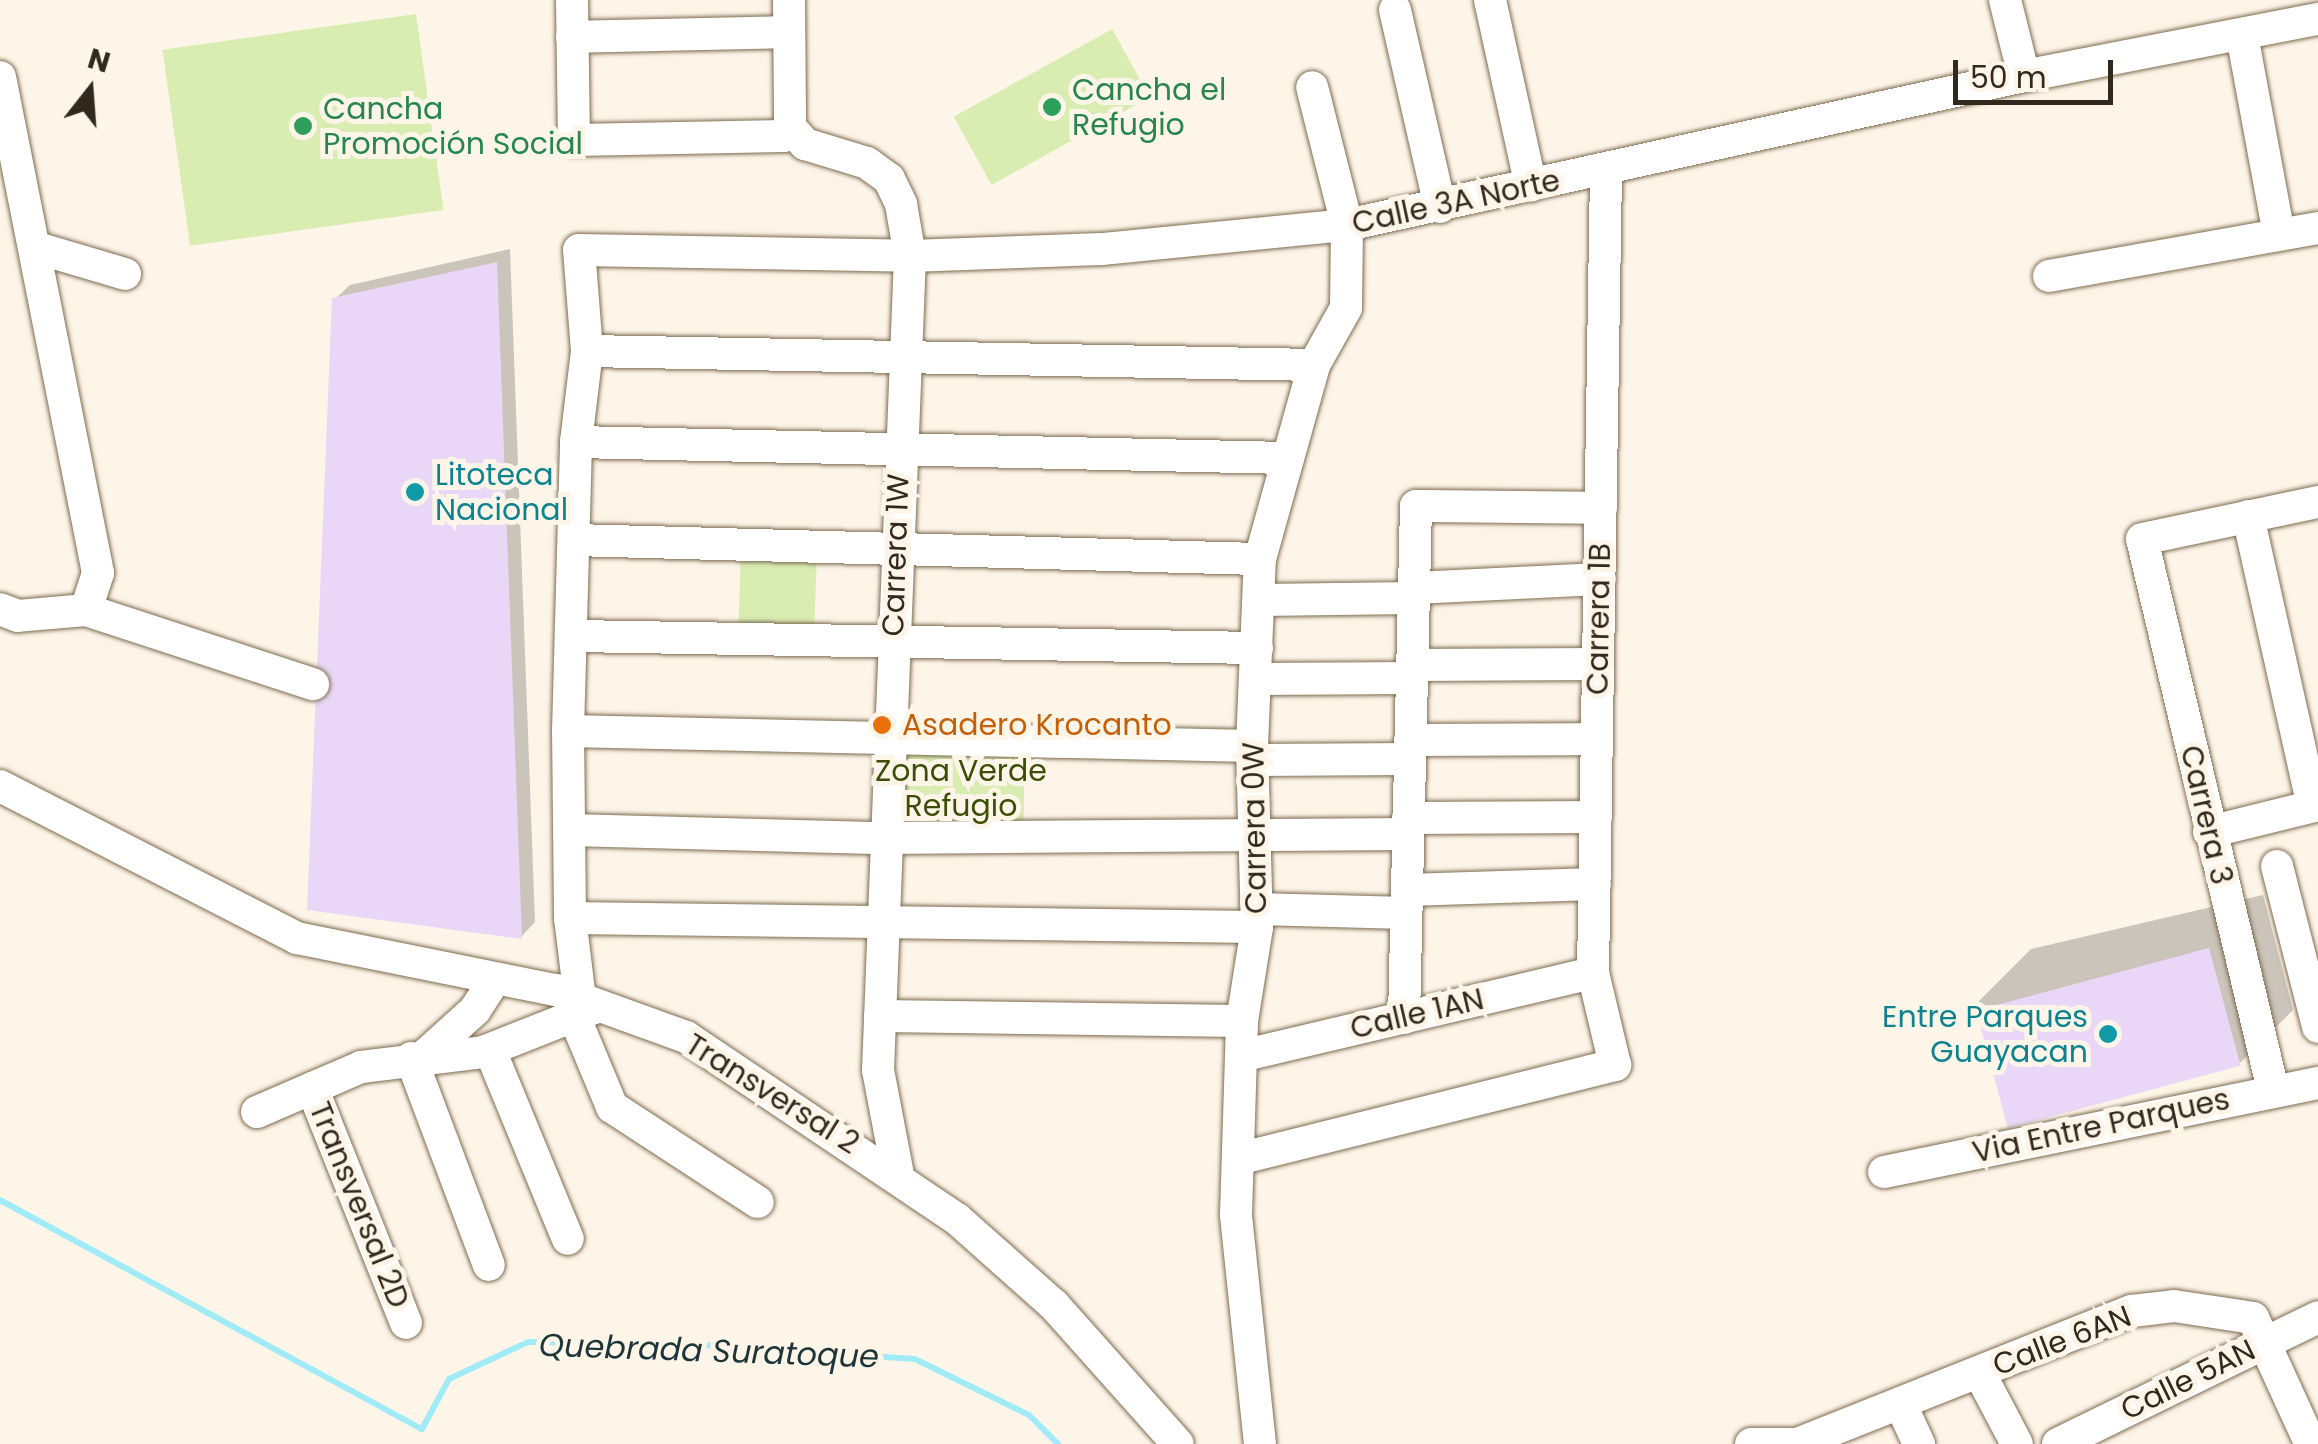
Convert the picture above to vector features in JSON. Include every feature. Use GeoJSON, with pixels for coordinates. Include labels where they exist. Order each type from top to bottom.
{"type":"FeatureCollection","features":[{"type":"Feature","properties":{"kind":"street"},"geometry":{"type":"LineString","coordinates":[[572,0],[572,37],[574,140],[784,136],[790,127],[789,16],[572,37]]}},
{"type":"Feature","properties":{"kind":"street"},"geometry":{"type":"LineString","coordinates":[[1490,0],[1531,186]]}},
{"type":"Feature","properties":{"kind":"street"},"geometry":{"type":"LineString","coordinates":[[2005,0],[2024,76]]}},
{"type":"Feature","properties":{"kind":"street"},"geometry":{"type":"LineString","coordinates":[[1396,10],[1440,207]]}},
{"type":"Feature","properties":{"kind":"street","name":"Calle 3A Norte"},"geometry":{"type":"LineString","coordinates":[[587,351],[579,250],[910,256],[1102,248],[1347,225],[2024,76],[2318,19]]}},
{"type":"Feature","properties":{"kind":"street"},"geometry":{"type":"LineString","coordinates":[[2242,35],[2279,234]]}},
{"type":"Feature","properties":{"kind":"street"},"geometry":{"type":"LineString","coordinates":[[0,77],[98,573],[86,610]]}},
{"type":"Feature","properties":{"kind":"street","name":"Carrera 0W"},"geometry":{"type":"LineString","coordinates":[[1260,1444],[1236,1214],[1242,1021],[1257,918],[1252,753],[1260,559],[1314,365],[1346,308],[1347,225],[1312,87]]}},
{"type":"Feature","properties":{"kind":"street","name":"Carrera 1W"},"geometry":{"type":"LineString","coordinates":[[790,127],[805,144],[867,163],[889,179],[901,204],[910,256],[883,838],[878,1070],[898,1175]]}},
{"type":"Feature","properties":{"kind":"street","name":"Carrera 1B"},"geometry":{"type":"LineString","coordinates":[[1238,1159],[1615,1065],[1593,973],[1606,171]]}},
{"type":"Feature","properties":{"kind":"street"},"geometry":{"type":"LineString","coordinates":[[2049,276],[2318,228]]}},
{"type":"Feature","properties":{"kind":"street"},"geometry":{"type":"LineString","coordinates":[[34,247],[125,274]]}},
{"type":"Feature","properties":{"kind":"street"},"geometry":{"type":"LineString","coordinates":[[758,1202],[612,1107],[584,1007],[570,918],[568,731],[574,636],[576,442],[587,351],[1314,365]]}},
{"type":"Feature","properties":{"kind":"street"},"geometry":{"type":"LineString","coordinates":[[576,442],[1288,458]]}},
{"type":"Feature","properties":{"kind":"street"},"geometry":{"type":"LineString","coordinates":[[2209,832],[2316,805],[2248,516],[2318,502]]}},
{"type":"Feature","properties":{"kind":"street"},"geometry":{"type":"LineString","coordinates":[[1404,1018],[1416,506],[1601,508]]}},
{"type":"Feature","properties":{"kind":"street","name":"Carrera 3"},"geometry":{"type":"LineString","coordinates":[[2248,516],[2142,539],[2209,832],[2274,1090]]}},
{"type":"Feature","properties":{"kind":"street"},"geometry":{"type":"LineString","coordinates":[[574,540],[1260,559]]}},
{"type":"Feature","properties":{"kind":"street"},"geometry":{"type":"LineString","coordinates":[[1259,600],[1600,579]]}},
{"type":"Feature","properties":{"kind":"street"},"geometry":{"type":"LineString","coordinates":[[0,610],[18,616],[86,610],[313,684]]}},
{"type":"Feature","properties":{"kind":"street"},"geometry":{"type":"LineString","coordinates":[[574,636],[892,645],[1412,672],[1598,664]]}},
{"type":"Feature","properties":{"kind":"street"},"geometry":{"type":"LineString","coordinates":[[568,731],[890,737],[1252,753],[1597,739]]}},
{"type":"Feature","properties":{"kind":"street","name":"Transversal 2"},"geometry":{"type":"LineString","coordinates":[[0,786],[296,938],[493,982],[686,1037],[898,1175],[1054,1306],[1178,1444]]}},
{"type":"Feature","properties":{"kind":"street"},"geometry":{"type":"LineString","coordinates":[[570,830],[883,838],[1256,835],[1596,817]]}},
{"type":"Feature","properties":{"kind":"street"},"geometry":{"type":"LineString","coordinates":[[2277,866],[2313,986],[2318,1027]]}},
{"type":"Feature","properties":{"kind":"street"},"geometry":{"type":"LineString","coordinates":[[570,918],[882,922],[1257,918],[1595,884]]}},
{"type":"Feature","properties":{"kind":"street","name":"Calle 1AN"},"geometry":{"type":"LineString","coordinates":[[1241,1056],[1593,973]]}},
{"type":"Feature","properties":{"kind":"street"},"geometry":{"type":"LineString","coordinates":[[417,1058],[475,1010],[493,982]]}},
{"type":"Feature","properties":{"kind":"street"},"geometry":{"type":"LineString","coordinates":[[257,1112],[361,1067],[490,1050],[584,1007]]}},
{"type":"Feature","properties":{"kind":"street"},"geometry":{"type":"LineString","coordinates":[[880,1016],[1242,1021]]}},
{"type":"Feature","properties":{"kind":"street"},"geometry":{"type":"LineString","coordinates":[[490,1050],[568,1239]]}},
{"type":"Feature","properties":{"kind":"street"},"geometry":{"type":"LineString","coordinates":[[417,1058],[489,1265]]}},
{"type":"Feature","properties":{"kind":"street","name":"Via Entre Parques"},"geometry":{"type":"LineString","coordinates":[[1884,1172],[2318,1082]]}},
{"type":"Feature","properties":{"kind":"street","name":"Transversal 2D"},"geometry":{"type":"LineString","coordinates":[[312,1088],[406,1323]]}},
{"type":"Feature","properties":{"kind":"street","name":"Calle 6AN"},"geometry":{"type":"LineString","coordinates":[[1751,1444],[1797,1444],[2132,1311],[2174,1306],[2253,1318],[2307,1439]]}},
{"type":"Feature","properties":{"kind":"street","name":"Calle 5AN"},"geometry":{"type":"LineString","coordinates":[[2058,1444],[2318,1317]]}},
{"type":"Feature","properties":{"kind":"street"},"geometry":{"type":"LineString","coordinates":[[1979,1372],[2017,1444]]}},
{"type":"Feature","properties":{"kind":"street"},"geometry":{"type":"LineString","coordinates":[[1902,1405],[1919,1444]]}},
{"type":"Feature","properties":{"kind":"green space","name":"Cancha Promoción Social"},"geometry":{"type":"Polygon","coordinates":[[[416,14],[444,210],[190,246],[162,50],[416,14]]]}},
{"type":"Feature","properties":{"kind":"green space","name":"Cancha el Refugio"},"geometry":{"type":"Polygon","coordinates":[[[1112,29],[1150,97],[992,185],[954,117],[1112,29]]]}},
{"type":"Feature","properties":{"kind":"green space"},"geometry":{"type":"Polygon","coordinates":[[[741,550],[817,553],[814,635],[738,632],[741,550]]]}},
{"type":"Feature","properties":{"kind":"green space","name":"Zona Verde Refugio"},"geometry":{"type":"Polygon","coordinates":[[[902,741],[1025,743],[1023,836],[900,834],[902,741]]]}},
{"type":"Feature","properties":{"kind":"building","name":"Litoteca Nacional"},"geometry":{"type":"Polygon","coordinates":[[[497,262],[522,939],[307,910],[332,298],[497,262]]]}},
{"type":"Feature","properties":{"kind":"building","name":"Entre Parques Guayacan"},"geometry":{"type":"Polygon","coordinates":[[[2209,948],[2241,1066],[2008,1128],[1976,1010],[2209,948]]]}},
{"type":"Feature","properties":{"kind":"waterway","name":"Quebrada Suratoque"},"geometry":{"type":"LineString","coordinates":[[0,1200],[422,1429],[449,1379],[528,1342],[690,1344],[915,1359],[1029,1415],[1058,1444]]}},
{"type":"Feature","properties":{"kind":"place","name":"Cancha el Refugio"},"geometry":{"type":"Point","coordinates":[1052,107]}},
{"type":"Feature","properties":{"kind":"place","name":"Cancha Promoción Social"},"geometry":{"type":"Point","coordinates":[303,126]}},
{"type":"Feature","properties":{"kind":"place","name":"Litoteca Nacional"},"geometry":{"type":"Point","coordinates":[415,492]}},
{"type":"Feature","properties":{"kind":"place","name":"Asadero Krocanto"},"geometry":{"type":"Point","coordinates":[882,725]}},
{"type":"Feature","properties":{"kind":"place","name":"Entre Parques Guayacan"},"geometry":{"type":"Point","coordinates":[2108,1034]}}]}
